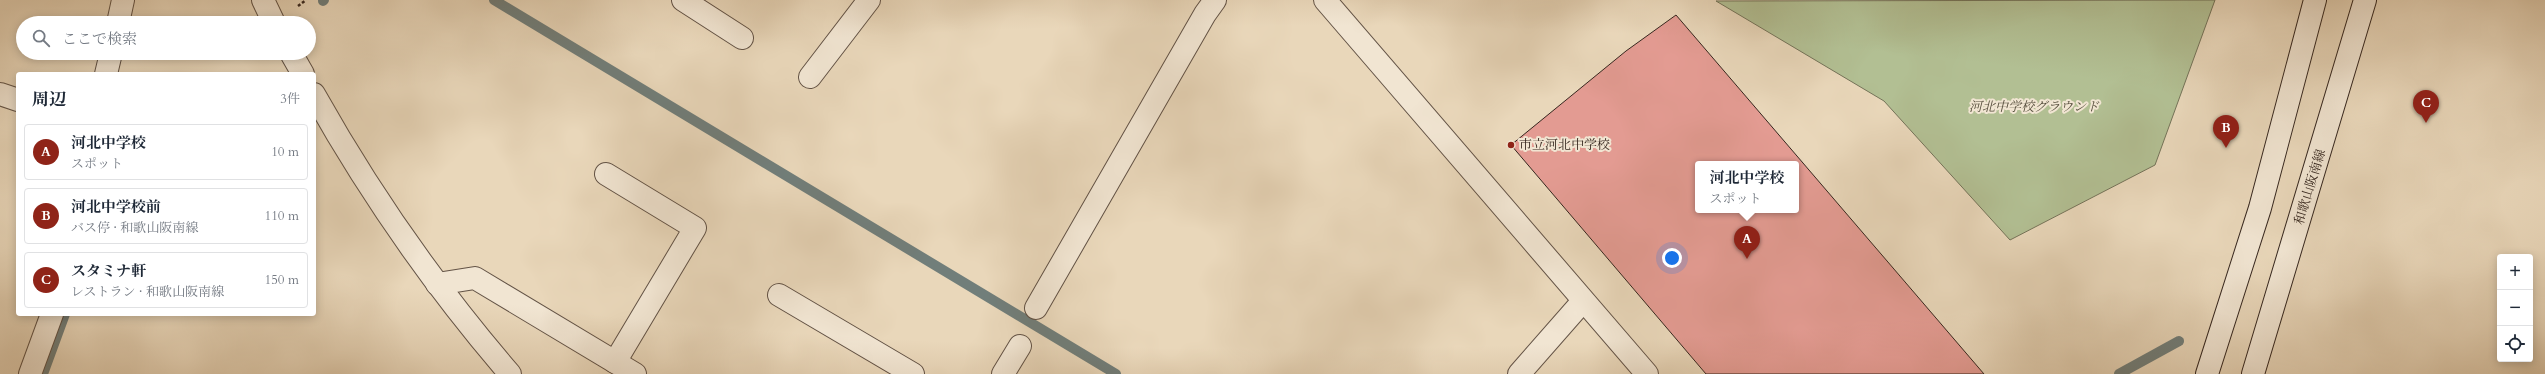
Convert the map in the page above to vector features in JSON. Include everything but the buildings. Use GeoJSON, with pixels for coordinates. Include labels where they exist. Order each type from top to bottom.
{"type":"FeatureCollection","features":[{"type":"Feature","properties":{"kind":"street"},"geometry":{"type":"LineString","coordinates":[[120,16],[123,0]]}},
{"type":"Feature","properties":{"kind":"street"},"geometry":{"type":"LineString","coordinates":[[263,0],[271,16]]}},
{"type":"Feature","properties":{"kind":"street"},"geometry":{"type":"LineString","coordinates":[[683,0],[742,38]]}},
{"type":"Feature","properties":{"kind":"street"},"geometry":{"type":"LineString","coordinates":[[810,77],[869,0]]}},
{"type":"Feature","properties":{"kind":"street"},"geometry":{"type":"LineString","coordinates":[[1036,308],[1205,14],[1216,0]]}},
{"type":"Feature","properties":{"kind":"street"},"geometry":{"type":"LineString","coordinates":[[1325,0],[1647,374]]}},
{"type":"Feature","properties":{"kind":"street"},"geometry":{"type":"LineString","coordinates":[[2207,374],[2260,208],[2315,0]]}},
{"type":"Feature","properties":{"kind":"street","name":"和歌山阪南線"},"geometry":{"type":"LineString","coordinates":[[2253,374],[2365,0]]}},
{"type":"Feature","properties":{"kind":"street"},"geometry":{"type":"LineString","coordinates":[[106,72],[109,60]]}},
{"type":"Feature","properties":{"kind":"street"},"geometry":{"type":"LineString","coordinates":[[295,60],[302,72]]}},
{"type":"Feature","properties":{"kind":"street"},"geometry":{"type":"LineString","coordinates":[[0,94],[16,99]]}},
{"type":"Feature","properties":{"kind":"street"},"geometry":{"type":"LineString","coordinates":[[316,98],[345,149],[437,284],[510,374]]}},
{"type":"Feature","properties":{"kind":"street"},"geometry":{"type":"LineString","coordinates":[[606,174],[695,228],[615,362]]}},
{"type":"Feature","properties":{"kind":"street"},"geometry":{"type":"LineString","coordinates":[[437,284],[475,278],[635,374]]}},
{"type":"Feature","properties":{"kind":"street"},"geometry":{"type":"LineString","coordinates":[[779,295],[913,374]]}},
{"type":"Feature","properties":{"kind":"street"},"geometry":{"type":"LineString","coordinates":[[1519,374],[1583,301]]}},
{"type":"Feature","properties":{"kind":"street"},"geometry":{"type":"LineString","coordinates":[[30,374],[51,316]]}},
{"type":"Feature","properties":{"kind":"street"},"geometry":{"type":"LineString","coordinates":[[1003,374],[1020,346]]}},
{"type":"Feature","properties":{"kind":"green space","name":"河北中学校グラウンド"},"geometry":{"type":"Polygon","coordinates":[[[2215,0],[2155,165],[2010,240],[1884,101],[1716,1],[2215,0]]]}},
{"type":"Feature","properties":{"kind":"waterway"},"geometry":{"type":"LineString","coordinates":[[494,0],[1116,374]]}},
{"type":"Feature","properties":{"kind":"waterway"},"geometry":{"type":"LineString","coordinates":[[43,374],[64,316]]}},
{"type":"Feature","properties":{"kind":"waterway"},"geometry":{"type":"LineString","coordinates":[[2119,374],[2179,341]]}},
{"type":"Feature","properties":{"kind":"place","name":"スタミナ軒"},"geometry":{"type":"Point","coordinates":[2426,123]}},
{"type":"Feature","properties":{"kind":"place","name":"市立河北中学校"},"geometry":{"type":"Point","coordinates":[1511,145]}},
{"type":"Feature","properties":{"kind":"place","name":"河北中学校前"},"geometry":{"type":"Point","coordinates":[2226,148]}},
{"type":"Feature","properties":{"kind":"place","name":"河北中学校"},"geometry":{"type":"Point","coordinates":[1747,259]}}]}
